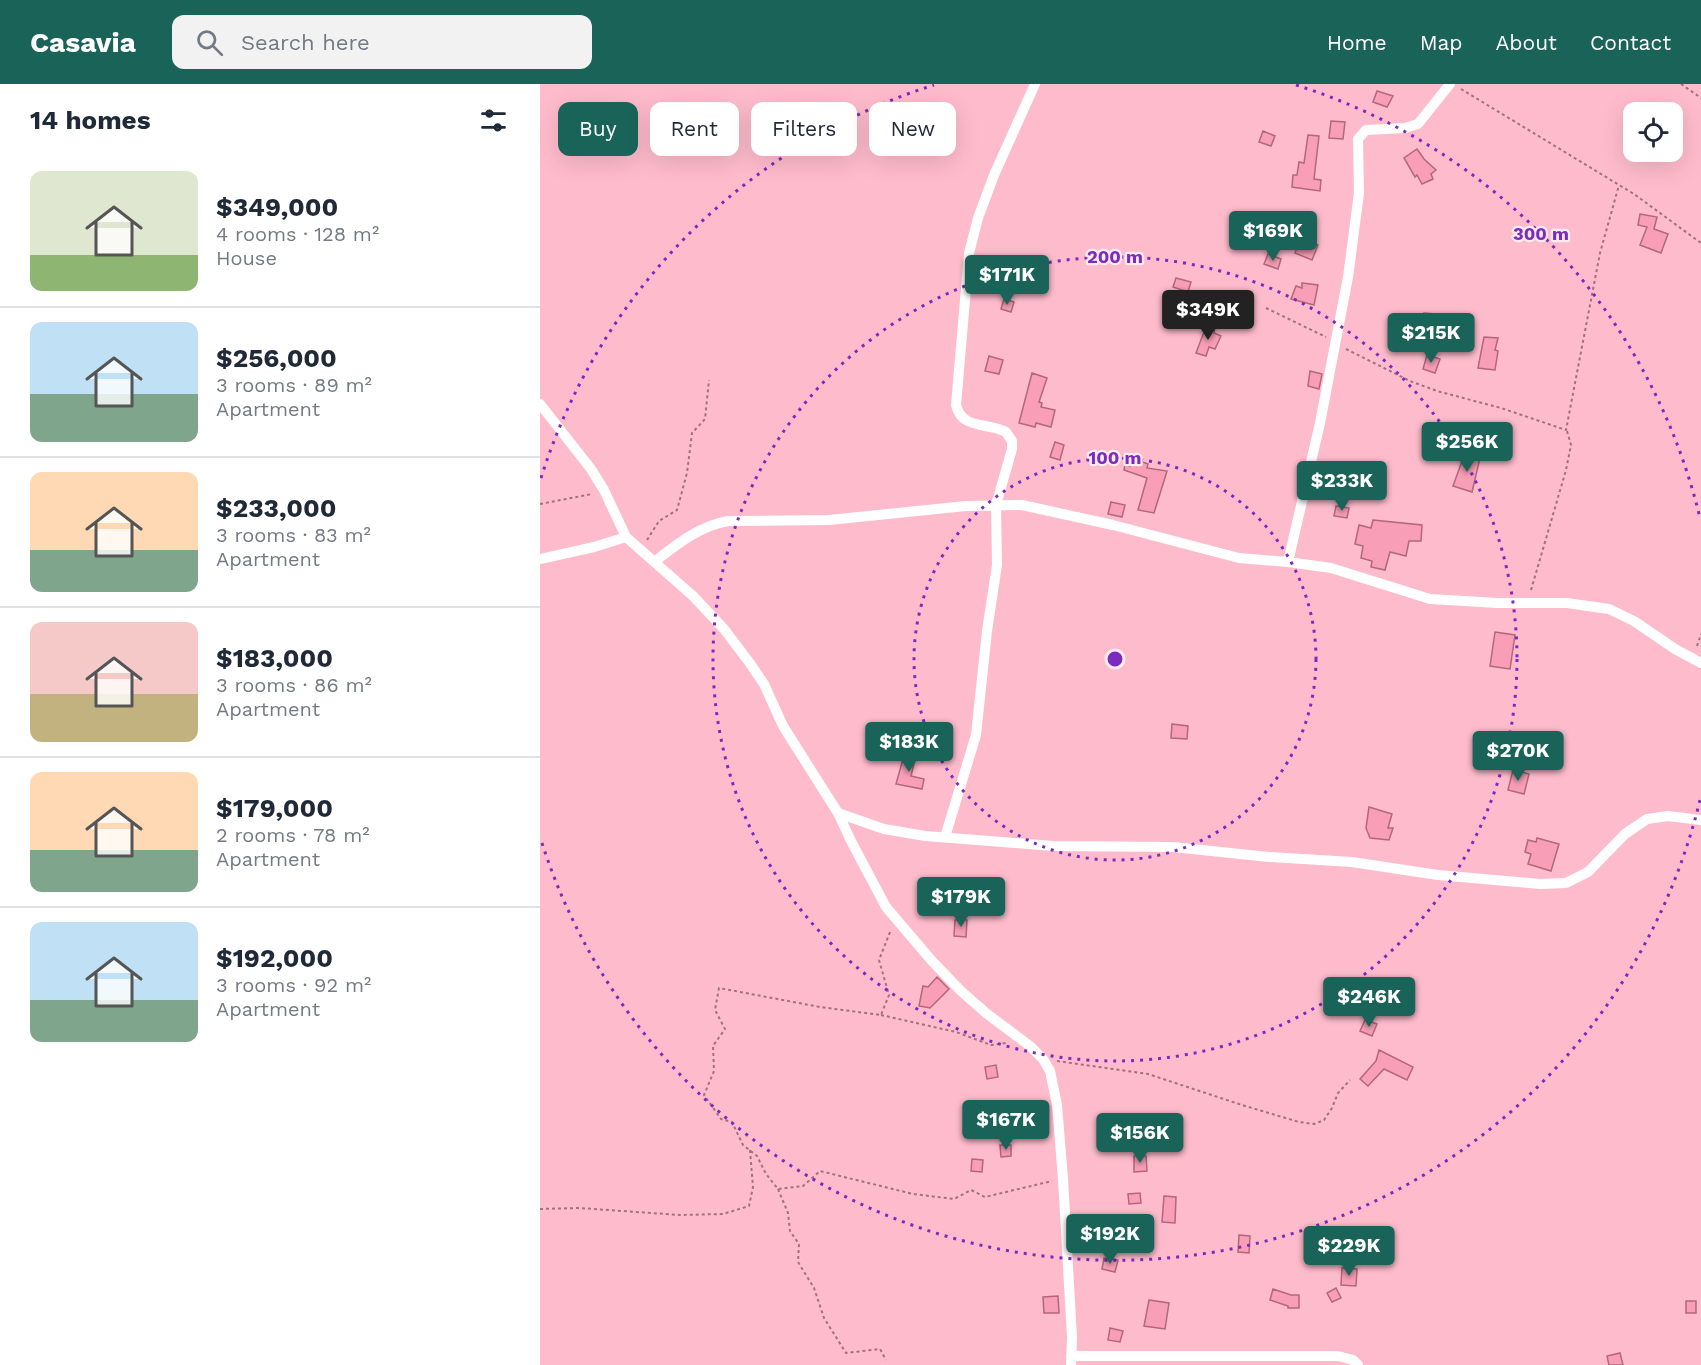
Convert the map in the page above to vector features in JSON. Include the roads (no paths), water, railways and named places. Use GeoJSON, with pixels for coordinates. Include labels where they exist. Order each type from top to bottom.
{"type":"FeatureCollection","features":[{"type":"Feature","properties":{"kind":"street"},"geometry":{"type":"LineString","coordinates":[[945,837],[976,735],[987,631],[997,565],[996,505],[1010,457],[1012,441],[1010,436],[1001,429],[964,420],[960,417],[956,405],[966,270],[978,218],[994,175],[1035,84]]}},
{"type":"Feature","properties":{"kind":"street"},"geometry":{"type":"LineString","coordinates":[[1288,562],[1320,423],[1348,277],[1359,193],[1358,138],[1362,132],[1372,129],[1405,128],[1418,124],[1452,84]]}},
{"type":"Feature","properties":{"kind":"street"},"geometry":{"type":"LineString","coordinates":[[540,404],[591,469],[604,490],[626,537],[693,596],[724,628],[750,662],[764,684],[783,726],[838,813],[886,907],[961,991],[1030,1046],[1043,1059],[1050,1071],[1057,1105],[1063,1179],[1071,1360],[1338,1356],[1353,1360],[1358,1365]]}},
{"type":"Feature","properties":{"kind":"street"},"geometry":{"type":"LineString","coordinates":[[654,561],[701,529],[715,523],[743,520],[829,520],[996,505],[1022,505],[1134,530],[1239,558],[1288,562],[1342,571],[1430,599],[1498,603],[1567,603],[1609,609],[1634,621],[1675,649],[1701,663]]}},
{"type":"Feature","properties":{"kind":"street"},"geometry":{"type":"LineString","coordinates":[[540,559],[626,537]]}},
{"type":"Feature","properties":{"kind":"street"},"geometry":{"type":"LineString","coordinates":[[838,813],[884,829],[945,837],[1053,846],[1173,846],[1269,857],[1352,862],[1486,880],[1553,884],[1566,883],[1588,872],[1625,834],[1647,819],[1668,816],[1701,820]]}}]}
